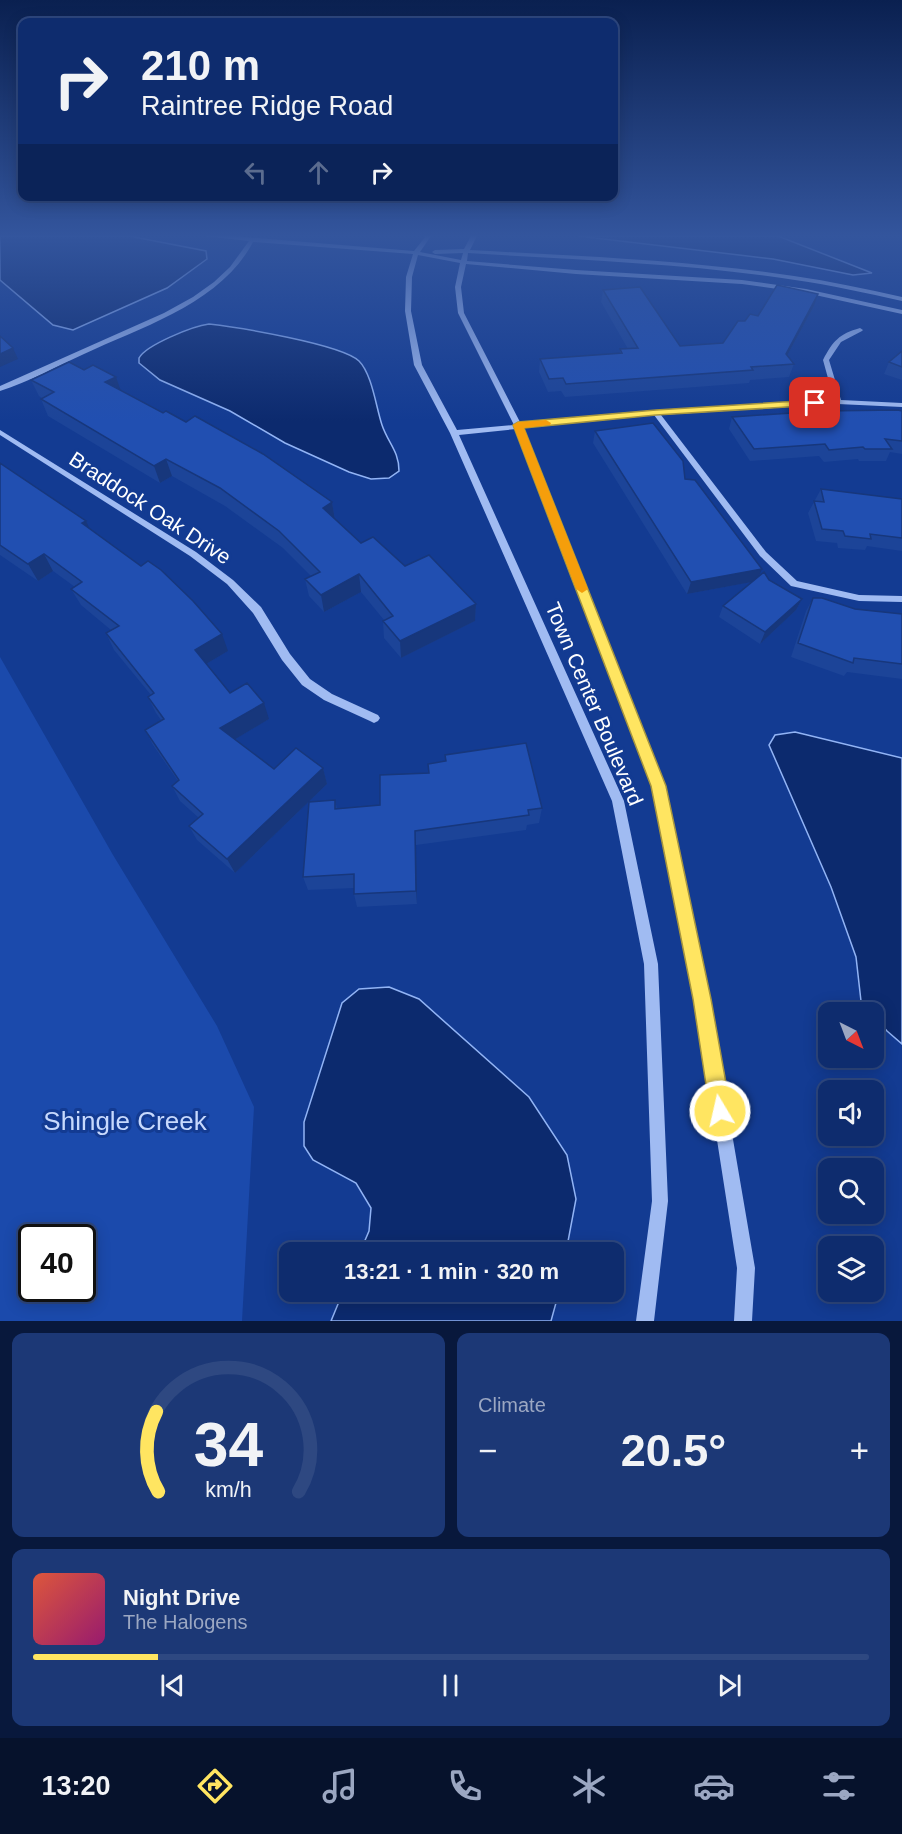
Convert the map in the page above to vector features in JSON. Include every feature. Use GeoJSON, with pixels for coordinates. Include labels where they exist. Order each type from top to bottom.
{"type":"FeatureCollection","features":[{"type":"Feature","properties":{"kind":"street"},"geometry":{"type":"LineString","coordinates":[[0,389],[166,314],[195,298]]}},
{"type":"Feature","properties":{"kind":"street","name":"Town Center Boulevard"},"geometry":{"type":"LineString","coordinates":[[408,298],[408,311],[418,364],[454,433],[618,801],[651,964],[660,1201],[645,1321]]}},
{"type":"Feature","properties":{"kind":"street","name":"Town Center Boulevard"},"geometry":{"type":"LineString","coordinates":[[459,298],[461,313],[518,425],[659,786],[702,999],[746,1268],[743,1321]]}},
{"type":"Feature","properties":{"kind":"street"},"geometry":{"type":"LineString","coordinates":[[836,298],[902,312]]}},
{"type":"Feature","properties":{"kind":"street"},"geometry":{"type":"LineString","coordinates":[[838,402],[826,360],[835,341],[844,335],[860,330]]}},
{"type":"Feature","properties":{"kind":"street"},"geometry":{"type":"LineString","coordinates":[[454,433],[656,412],[838,402],[902,405]]}},
{"type":"Feature","properties":{"kind":"street"},"geometry":{"type":"LineString","coordinates":[[656,412],[763,554],[794,584],[859,598],[902,599]]}},
{"type":"Feature","properties":{"kind":"street","name":"Braddock Oak Drive"},"geometry":{"type":"LineString","coordinates":[[0,432],[193,554],[230,582],[257,610],[286,657],[306,682],[328,697],[374,718]]}},
{"type":"Feature","properties":{"kind":"green space","name":"Shingle Creek"},"geometry":{"type":"Polygon","coordinates":[[[0,657],[113,855],[217,1026],[254,1107],[242,1321],[0,1321],[0,657]]]}},
{"type":"Feature","properties":{"kind":"shaded area"},"geometry":{"type":"Polygon","coordinates":[[[21,298],[145,298],[73,330],[53,325],[21,298]]]}},
{"type":"Feature","properties":{"kind":"shaded area"},"geometry":{"type":"Polygon","coordinates":[[[209,324],[332,348],[359,361],[370,382],[384,431],[399,464],[399,471],[389,478],[371,479],[349,472],[285,443],[230,411],[160,380],[139,363],[139,358],[151,347],[182,332],[209,324]]]}},
{"type":"Feature","properties":{"kind":"shaded area"},"geometry":{"type":"Polygon","coordinates":[[[795,732],[902,758],[902,1044],[884,1028],[884,1002],[861,1001],[856,957],[831,887],[769,745],[775,735],[795,732]]]}},
{"type":"Feature","properties":{"kind":"shaded area"},"geometry":{"type":"Polygon","coordinates":[[[389,987],[419,999],[529,1097],[567,1155],[576,1199],[568,1242],[364,1242],[369,1231],[371,1208],[356,1183],[313,1160],[304,1146],[304,1122],[342,1003],[359,989],[389,987]]]}},
{"type":"Feature","properties":{"kind":"shaded area"},"geometry":{"type":"Polygon","coordinates":[[[339,1302],[556,1302],[551,1321],[331,1321],[339,1302]]]}},
{"type":"Feature","properties":{"kind":"building"},"geometry":{"type":"Polygon","coordinates":[[[608,298],[647,298],[680,346],[723,343],[738,321],[745,321],[750,314],[758,316],[769,298],[816,298],[786,354],[794,364],[751,367],[753,370],[566,384],[563,378],[549,379],[540,359],[622,353],[620,349],[638,348],[608,298]]]}},
{"type":"Feature","properties":{"kind":"building"},"geometry":{"type":"Polygon","coordinates":[[[0,336],[13,348],[0,354],[0,336]]]}},
{"type":"Feature","properties":{"kind":"building"},"geometry":{"type":"Polygon","coordinates":[[[902,351],[902,367],[889,362],[902,351]]]}},
{"type":"Feature","properties":{"kind":"building"},"geometry":{"type":"Polygon","coordinates":[[[69,362],[84,370],[93,365],[116,377],[105,382],[163,413],[166,411],[186,422],[195,416],[263,454],[332,502],[323,508],[361,543],[373,537],[405,566],[429,555],[476,604],[400,641],[383,621],[393,616],[359,574],[321,595],[305,579],[320,572],[279,531],[220,488],[166,459],[154,466],[41,399],[54,392],[31,380],[69,362]]]}},
{"type":"Feature","properties":{"kind":"building"},"geometry":{"type":"Polygon","coordinates":[[[822,411],[902,411],[902,441],[885,439],[892,449],[865,449],[863,447],[829,450],[825,444],[754,449],[732,417],[822,411]]]}},
{"type":"Feature","properties":{"kind":"building"},"geometry":{"type":"Polygon","coordinates":[[[653,423],[683,461],[685,479],[695,480],[762,569],[691,582],[595,431],[653,423]]]}},
{"type":"Feature","properties":{"kind":"building"},"geometry":{"type":"Polygon","coordinates":[[[0,463],[86,521],[82,523],[141,566],[148,561],[161,570],[222,634],[195,650],[230,693],[247,683],[264,703],[220,728],[274,769],[296,748],[323,768],[227,859],[189,826],[203,814],[172,786],[179,780],[145,730],[164,719],[148,697],[154,693],[106,633],[119,626],[71,589],[82,582],[44,554],[28,564],[0,545],[0,463]]]}},
{"type":"Feature","properties":{"kind":"building"},"geometry":{"type":"Polygon","coordinates":[[[821,489],[902,499],[902,538],[870,534],[871,539],[845,536],[843,531],[822,529],[814,501],[824,502],[821,489]]]}},
{"type":"Feature","properties":{"kind":"building"},"geometry":{"type":"Polygon","coordinates":[[[764,572],[769,580],[802,599],[765,632],[723,606],[764,572]]]}},
{"type":"Feature","properties":{"kind":"building"},"geometry":{"type":"Polygon","coordinates":[[[813,598],[822,598],[855,609],[902,614],[902,664],[854,658],[853,663],[798,643],[813,598]]]}},
{"type":"Feature","properties":{"kind":"building"},"geometry":{"type":"Polygon","coordinates":[[[526,743],[542,808],[528,810],[529,815],[415,831],[416,891],[354,894],[354,874],[303,877],[309,802],[335,800],[335,809],[380,805],[380,775],[429,773],[428,764],[446,761],[445,755],[526,743]]]}},
{"type":"Feature","properties":{"kind":"slow traffic"},"geometry":{"type":"LineString","coordinates":[[546,423],[518,425],[582,589]]}},
{"type":"Feature","properties":{"kind":"route"},"geometry":{"type":"LineString","coordinates":[[720,1111],[702,999],[659,786],[518,425],[656,412],[815,403]]}}]}
